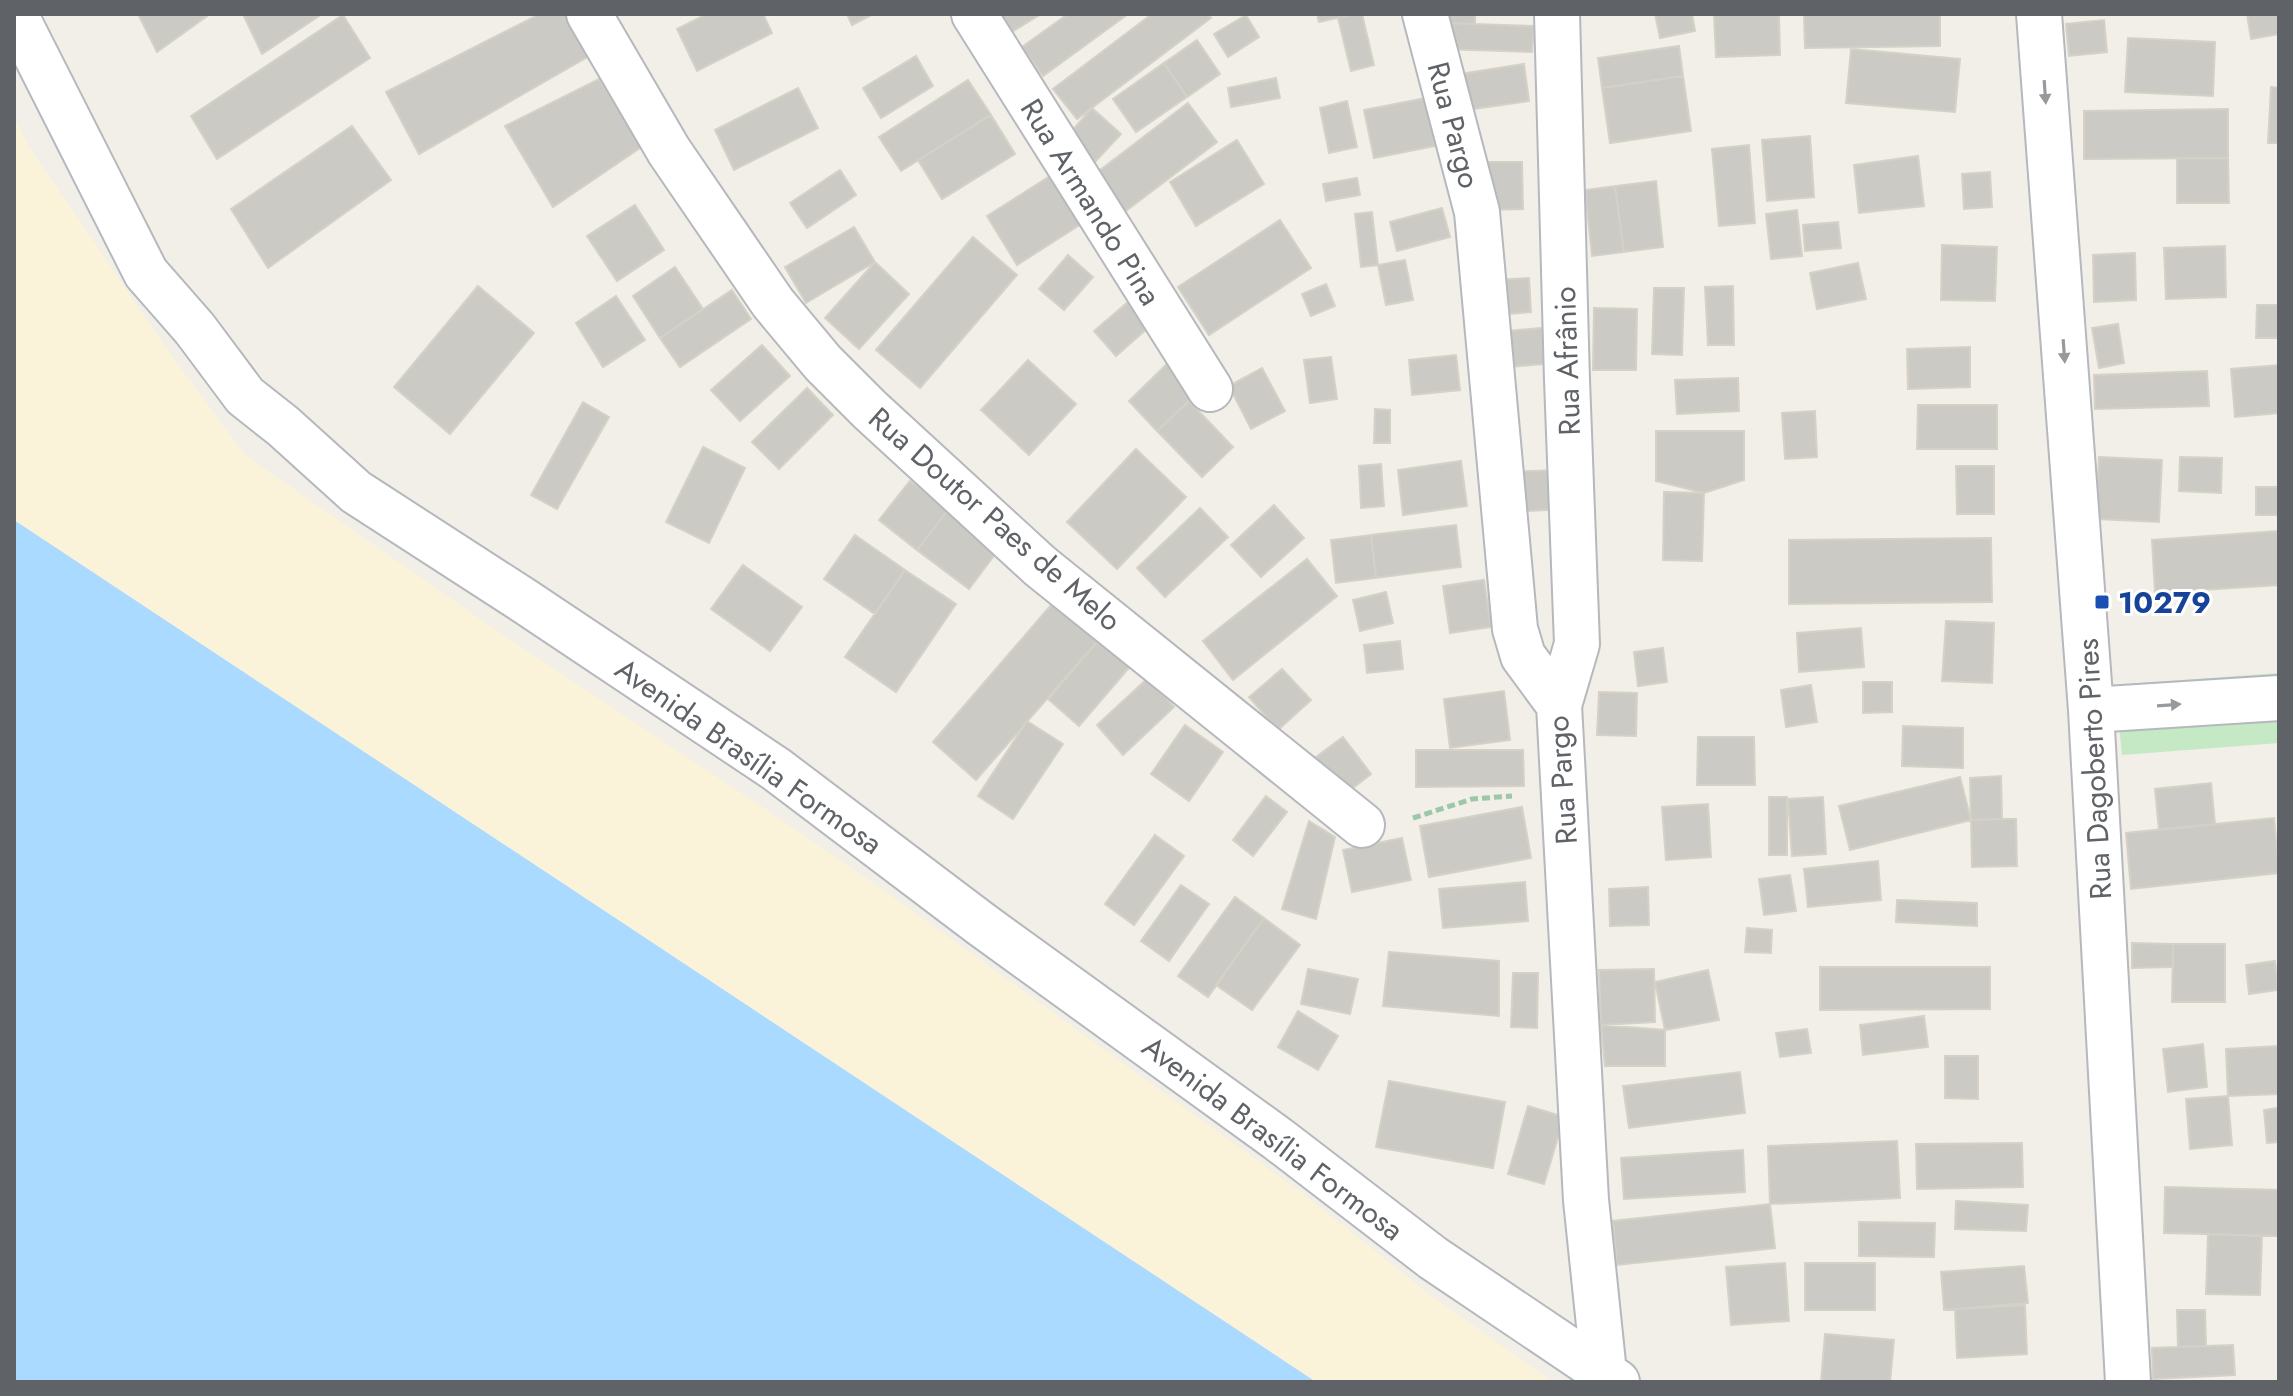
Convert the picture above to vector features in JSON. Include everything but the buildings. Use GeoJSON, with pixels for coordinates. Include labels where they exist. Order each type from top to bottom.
{"type":"FeatureCollection","features":[{"type":"Feature","properties":{"kind":"street","name":"Avenida Brasília Formosa"},"geometry":{"type":"LineString","coordinates":[[15,14],[146,273],[195,329],[245,396],[356,492],[776,769],[981,924],[1278,1139],[1433,1258],[1610,1378]]}},
{"type":"Feature","properties":{"kind":"street","name":"Rua Doutor Paes de Melo"},"geometry":{"type":"LineString","coordinates":[[589,14],[669,151],[773,303],[823,363],[1040,566],[1362,825]]}},
{"type":"Feature","properties":{"kind":"street","name":"Rua Armando Pina"},"geometry":{"type":"LineString","coordinates":[[974,14],[1210,389]]}},
{"type":"Feature","properties":{"kind":"street","name":"Rua Pargo"},"geometry":{"type":"LineString","coordinates":[[1425,14],[1477,212],[1515,629],[1523,656],[1559,705],[1586,1200],[1610,1378]]}},
{"type":"Feature","properties":{"kind":"street","name":"Rua Afrânio"},"geometry":{"type":"LineString","coordinates":[[1557,14],[1577,644],[1559,705]]}},
{"type":"Feature","properties":{"kind":"street","name":"Rua Dagoberto Pires"},"geometry":{"type":"LineString","coordinates":[[2039,14],[2091,710],[2128,1382]]}},
{"type":"Feature","properties":{"kind":"street"},"geometry":{"type":"LineString","coordinates":[[2091,710],[2279,698]]}},
{"type":"Feature","properties":{"kind":"path"},"geometry":{"type":"LineString","coordinates":[[1362,825],[1382,827],[1400,823],[1472,799],[1521,796]]}},
{"type":"Feature","properties":{"kind":"green space"},"geometry":{"type":"Polygon","coordinates":[[[2279,673],[2279,743],[2122,755],[2115,685],[2279,673]]]}},
{"type":"Feature","properties":{"kind":"sand"},"geometry":{"type":"Polygon","coordinates":[[[14,117],[28,145],[168,351],[245,455],[503,635],[896,899],[1298,1190],[1430,1295],[1553,1382],[1316,1382],[14,520],[14,117]]]}},
{"type":"Feature","properties":{"kind":"water"},"geometry":{"type":"Polygon","coordinates":[[[14,520],[1316,1382],[14,1382],[14,520]]]}},
{"type":"Feature","properties":{"kind":"place","name":"10279"},"geometry":{"type":"Point","coordinates":[2102,602]}}]}
